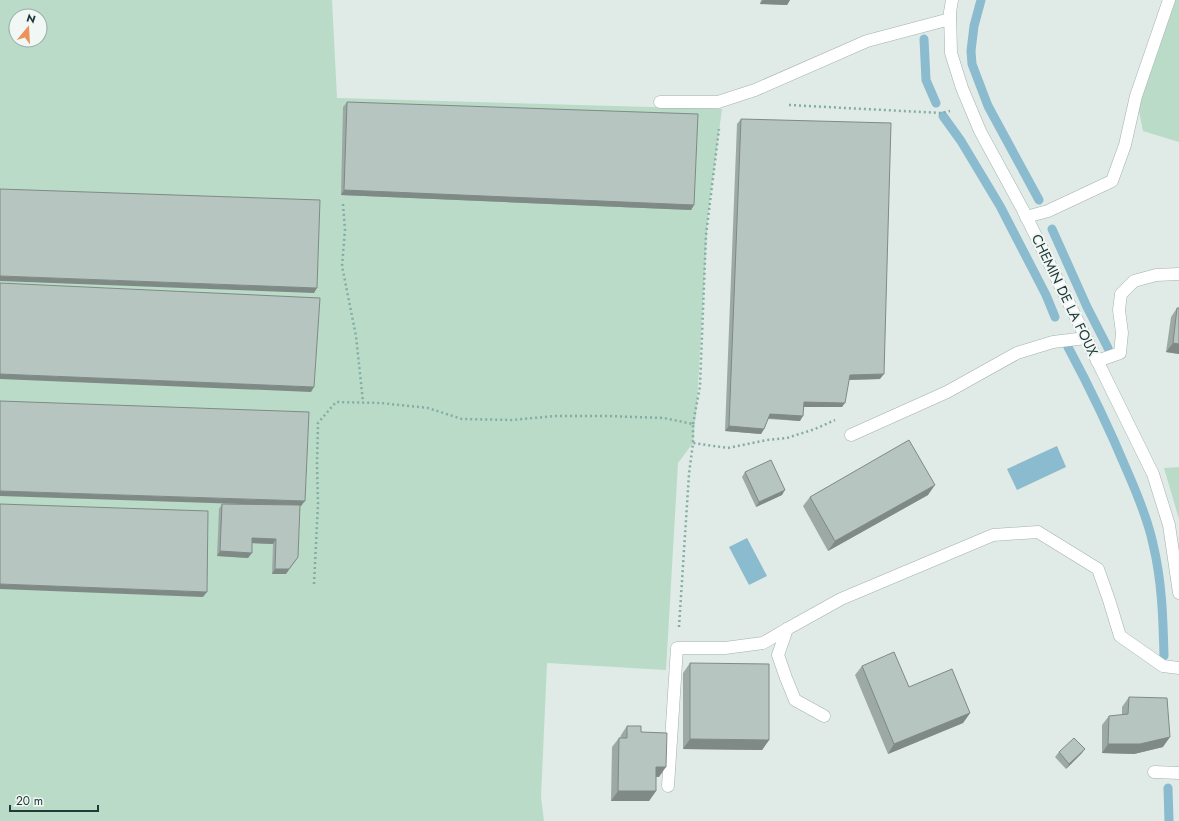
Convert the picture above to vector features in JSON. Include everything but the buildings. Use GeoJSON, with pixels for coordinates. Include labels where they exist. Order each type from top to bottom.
{"type":"FeatureCollection","features":[{"type":"Feature","properties":{"kind":"street","name":"CHEMIN DE LA FOUX"},"geometry":{"type":"LineString","coordinates":[[952,0],[950,12],[951,53],[962,88],[980,132],[1026,218],[1153,474],[1169,525],[1179,593]]}},
{"type":"Feature","properties":{"kind":"street"},"geometry":{"type":"LineString","coordinates":[[1026,218],[1048,211],[1112,181],[1125,145],[1136,96],[1169,0]]}},
{"type":"Feature","properties":{"kind":"street"},"geometry":{"type":"LineString","coordinates":[[660,102],[718,102],[755,90],[867,41],[950,19]]}},
{"type":"Feature","properties":{"kind":"street"},"geometry":{"type":"LineString","coordinates":[[1097,361],[1120,353],[1122,333],[1119,310],[1120,294],[1134,281],[1156,275],[1179,274]]}},
{"type":"Feature","properties":{"kind":"street"},"geometry":{"type":"LineString","coordinates":[[851,435],[947,392],[1018,353],[1053,342],[1086,338]]}},
{"type":"Feature","properties":{"kind":"street"},"geometry":{"type":"LineString","coordinates":[[668,786],[677,648],[725,648],[763,643],[841,598],[993,535],[1038,532],[1098,569],[1120,636],[1163,666],[1179,668]]}},
{"type":"Feature","properties":{"kind":"street"},"geometry":{"type":"LineString","coordinates":[[787,629],[778,655],[789,686],[796,700],[824,716]]}},
{"type":"Feature","properties":{"kind":"street"},"geometry":{"type":"LineString","coordinates":[[1154,772],[1179,773]]}},
{"type":"Feature","properties":{"kind":"path"},"geometry":{"type":"LineString","coordinates":[[789,105],[941,113],[970,106]]}},
{"type":"Feature","properties":{"kind":"path"},"geometry":{"type":"LineString","coordinates":[[677,648],[689,474],[693,443],[693,424],[700,386],[706,235],[719,129]]}},
{"type":"Feature","properties":{"kind":"path"},"geometry":{"type":"LineString","coordinates":[[344,204],[345,230],[342,266],[356,336],[363,402]]}},
{"type":"Feature","properties":{"kind":"path"},"geometry":{"type":"LineString","coordinates":[[314,584],[318,504],[318,423],[336,402],[381,403],[428,408],[462,419],[512,420],[555,416],[607,416],[664,418],[693,424]]}},
{"type":"Feature","properties":{"kind":"path"},"geometry":{"type":"LineString","coordinates":[[693,443],[728,448],[767,440],[787,438],[815,429],[839,418]]}},
{"type":"Feature","properties":{"kind":"green space"},"geometry":{"type":"Polygon","coordinates":[[[0,0],[332,0],[337,98],[722,109],[708,214],[697,403],[693,443],[678,463],[666,670],[547,663],[541,797],[544,821],[0,821],[0,0]]]}},
{"type":"Feature","properties":{"kind":"green space"},"geometry":{"type":"Polygon","coordinates":[[[1169,0],[1179,0],[1179,142],[1143,131],[1136,96],[1169,0]]]}},
{"type":"Feature","properties":{"kind":"green space"},"geometry":{"type":"Polygon","coordinates":[[[1179,467],[1179,519],[1164,468],[1179,467]]]}},
{"type":"Feature","properties":{"kind":"water"},"geometry":{"type":"Polygon","coordinates":[[[1057,446],[1066,467],[1017,490],[1007,469],[1057,446]]]}},
{"type":"Feature","properties":{"kind":"water"},"geometry":{"type":"Polygon","coordinates":[[[747,538],[767,576],[749,585],[729,547],[747,538]]]}},
{"type":"Feature","properties":{"kind":"waterway"},"geometry":{"type":"LineString","coordinates":[[981,0],[974,26],[971,51],[972,64],[988,106],[1039,200]]}},
{"type":"Feature","properties":{"kind":"waterway"},"geometry":{"type":"LineString","coordinates":[[924,39],[926,80],[936,103]]}},
{"type":"Feature","properties":{"kind":"waterway"},"geometry":{"type":"LineString","coordinates":[[943,116],[961,141],[1000,206],[1046,295],[1055,317]]}},
{"type":"Feature","properties":{"kind":"waterway"},"geometry":{"type":"LineString","coordinates":[[1052,229],[1087,307],[1108,348]]}},
{"type":"Feature","properties":{"kind":"waterway"},"geometry":{"type":"LineString","coordinates":[[1068,347],[1114,441],[1139,499],[1151,535],[1160,586],[1164,656]]}},
{"type":"Feature","properties":{"kind":"waterway"},"geometry":{"type":"LineString","coordinates":[[1168,788],[1169,821]]}}]}
